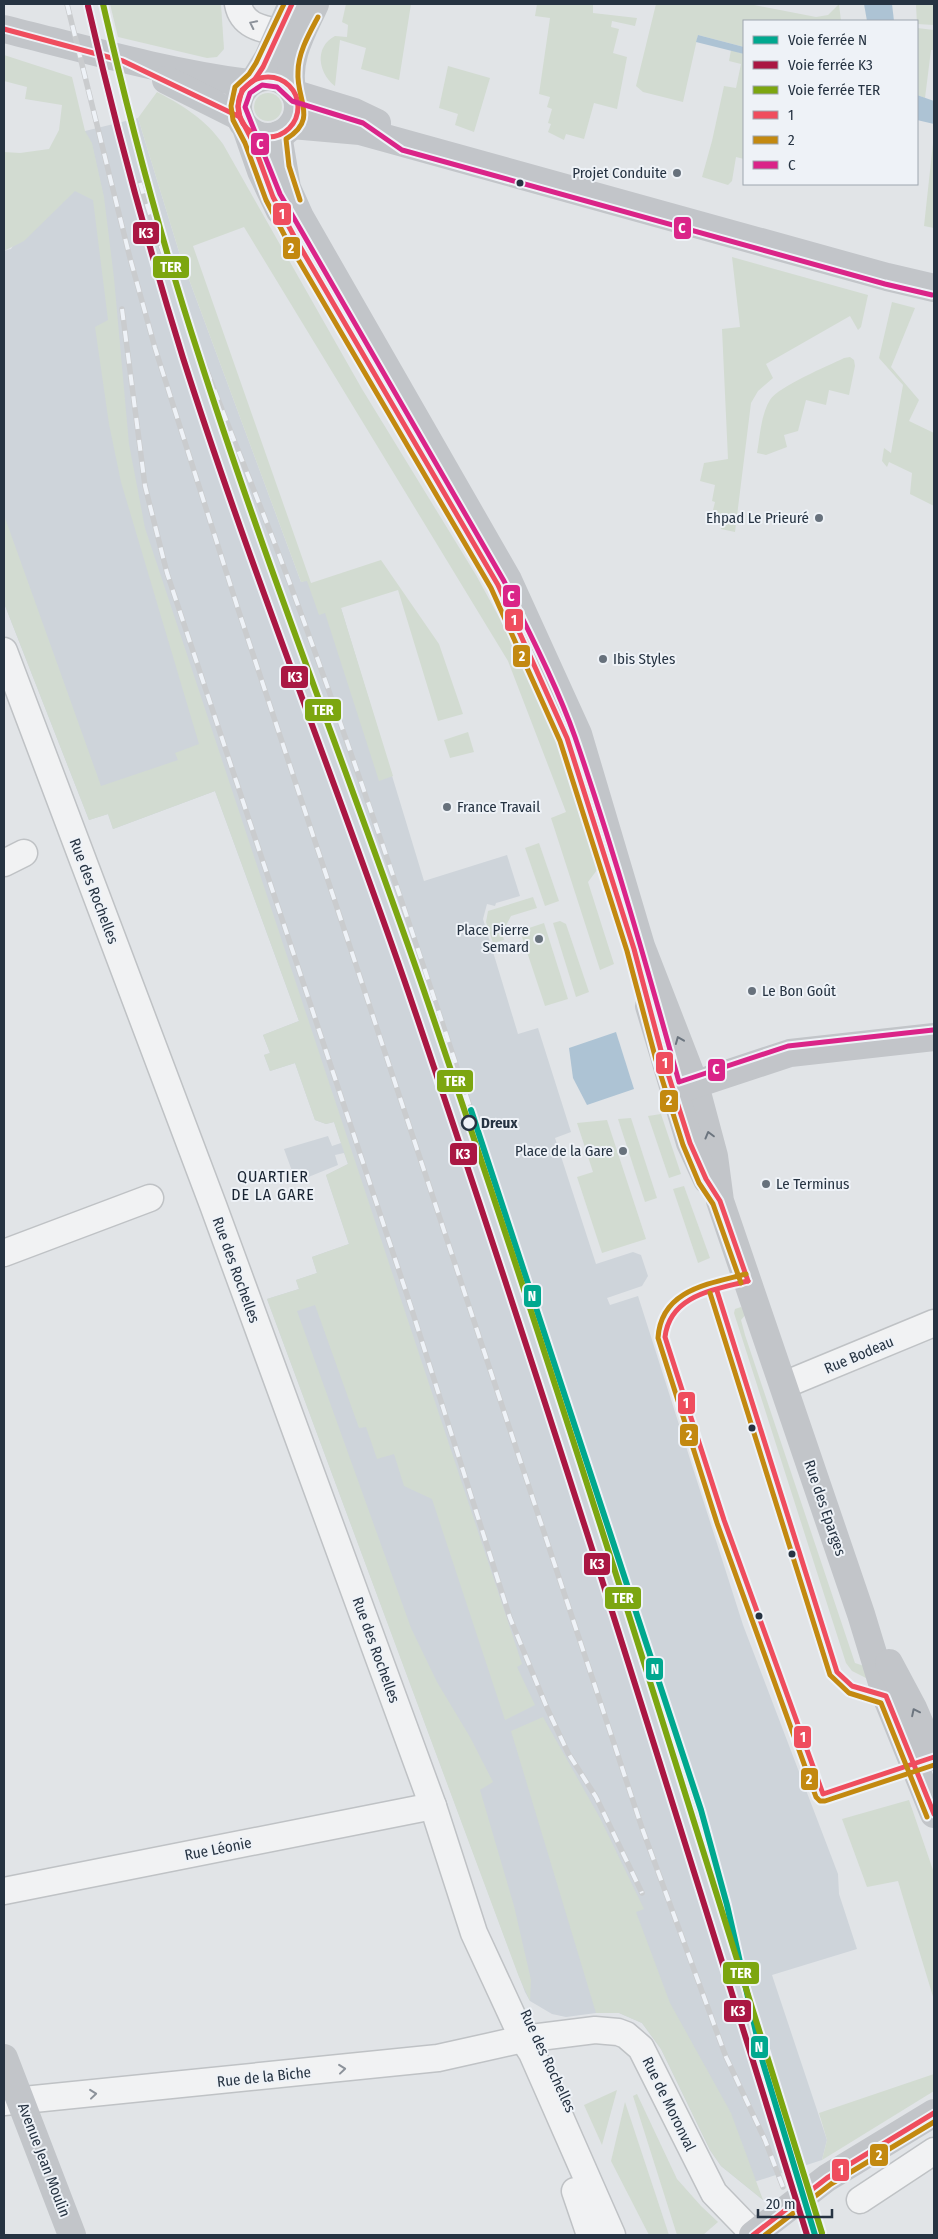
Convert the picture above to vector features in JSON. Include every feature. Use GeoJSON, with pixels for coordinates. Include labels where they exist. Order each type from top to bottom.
{"type":"FeatureCollection","features":[{"type":"Feature","properties":{"kind":"main road"},"geometry":{"type":"LineString","coordinates":[[292,4],[266,62],[239,98],[243,123],[273,197],[498,585],[527,647],[568,738],[634,949],[685,1088]]}},
{"type":"Feature","properties":{"kind":"main road"},"geometry":{"type":"LineString","coordinates":[[315,4],[294,51],[290,73],[297,113],[285,130],[287,188],[300,217],[508,580],[567,708],[578,734],[685,1088]]}},
{"type":"Feature","properties":{"kind":"main road"},"geometry":{"type":"LineString","coordinates":[[4,29],[124,60],[210,78],[252,81],[271,77],[278,78],[294,92],[366,116],[404,143]]}},
{"type":"Feature","properties":{"kind":"main road"},"geometry":{"type":"LineString","coordinates":[[124,60],[243,123],[263,136],[285,130],[348,129],[878,275],[934,288]]}},
{"type":"Feature","properties":{"kind":"main road"},"geometry":{"type":"LineString","coordinates":[[685,1088],[790,1052],[934,1037]]}},
{"type":"Feature","properties":{"kind":"main road","name":"Rue des Eparges"},"geometry":{"type":"LineString","coordinates":[[685,1088],[690,1143],[706,1179],[720,1201],[861,1614],[886,1696],[929,1758],[934,1814]]}},
{"type":"Feature","properties":{"kind":"main road","name":"Avenue Jean Moulin"},"geometry":{"type":"LineString","coordinates":[[4,2058],[23,2100],[72,2235]]}},
{"type":"Feature","properties":{"kind":"main road"},"geometry":{"type":"LineString","coordinates":[[747,2229],[934,2113]]}},
{"type":"Feature","properties":{"kind":"street"},"geometry":{"type":"LineString","coordinates":[[238,4],[240,14],[245,21],[256,27],[279,32]]}},
{"type":"Feature","properties":{"kind":"street","name":"Rue des Rochelles"},"geometry":{"type":"LineString","coordinates":[[4,651],[212,1205],[461,1888],[474,1898],[481,1911],[530,2038],[630,2235]]}},
{"type":"Feature","properties":{"kind":"street"},"geometry":{"type":"LineString","coordinates":[[4,1253],[150,1198]]}},
{"type":"Feature","properties":{"kind":"street","name":"Rue Bodeau"},"geometry":{"type":"LineString","coordinates":[[784,1385],[932,1324]]}},
{"type":"Feature","properties":{"kind":"street","name":"Rue Léonie"},"geometry":{"type":"LineString","coordinates":[[4,1891],[432,1806]]}},
{"type":"Feature","properties":{"kind":"street","name":"Rue de Moronval"},"geometry":{"type":"LineString","coordinates":[[530,2038],[595,2030],[618,2032],[633,2040],[650,2063],[684,2136],[714,2193],[747,2229]]}},
{"type":"Feature","properties":{"kind":"street","name":"Rue des Rochelles"},"geometry":{"type":"LineString","coordinates":[[530,2038],[525,2054],[590,2235]]}},
{"type":"Feature","properties":{"kind":"street","name":"Rue des Rochelles"},"geometry":{"type":"LineString","coordinates":[[530,2038],[532,2052],[612,2235]]}},
{"type":"Feature","properties":{"kind":"street","name":"Rue de la Biche"},"geometry":{"type":"LineString","coordinates":[[23,2100],[438,2058],[530,2038]]}},
{"type":"Feature","properties":{"kind":"street"},"geometry":{"type":"LineString","coordinates":[[860,2200],[934,2151]]}},
{"type":"Feature","properties":{"kind":"shaded area"},"geometry":{"type":"Polygon","coordinates":[[[110,4],[221,4],[224,49],[217,57],[207,58],[118,37],[110,4]]]}},
{"type":"Feature","properties":{"kind":"shaded area"},"geometry":{"type":"Polygon","coordinates":[[[346,4],[411,4],[399,80],[361,69],[366,48],[340,40],[335,86],[329,81],[322,67],[321,53],[328,41],[335,36],[347,37],[348,25],[342,22],[346,4]]]}},
{"type":"Feature","properties":{"kind":"shaded area"},"geometry":{"type":"Polygon","coordinates":[[[537,4],[593,4],[593,13],[637,18],[635,26],[612,21],[611,27],[619,29],[613,53],[627,57],[617,109],[594,103],[584,139],[566,134],[564,140],[548,132],[551,124],[548,123],[552,109],[547,107],[550,97],[539,94],[550,18],[535,16],[537,4]]]}},
{"type":"Feature","properties":{"kind":"shaded area"},"geometry":{"type":"Polygon","coordinates":[[[656,4],[749,4],[816,17],[828,15],[839,4],[841,20],[743,20],[743,47],[698,35],[683,102],[643,92],[636,86],[656,4]]]}},
{"type":"Feature","properties":{"kind":"shaded area"},"geometry":{"type":"Polygon","coordinates":[[[904,4],[934,4],[934,25],[918,24],[916,5],[904,4]]]}},
{"type":"Feature","properties":{"kind":"shaded area"},"geometry":{"type":"Polygon","coordinates":[[[918,28],[934,30],[934,50],[931,50],[925,98],[918,95],[918,28]]]}},
{"type":"Feature","properties":{"kind":"shaded area"},"geometry":{"type":"Polygon","coordinates":[[[731,50],[743,54],[743,159],[736,157],[732,181],[728,185],[702,177],[724,86],[736,88],[741,64],[729,61],[731,50]]]}},
{"type":"Feature","properties":{"kind":"shaded area"},"geometry":{"type":"Polygon","coordinates":[[[4,55],[72,77],[85,131],[92,143],[104,197],[114,278],[129,444],[145,528],[522,1664],[517,1667],[535,1705],[505,1720],[432,1499],[404,1486],[394,1454],[377,1459],[366,1427],[359,1428],[315,1305],[297,1311],[411,1628],[437,1682],[470,1737],[493,1782],[480,1790],[514,1906],[531,1980],[530,2001],[519,1977],[267,1299],[299,1289],[296,1280],[317,1273],[312,1257],[349,1244],[326,1175],[348,1164],[334,1122],[326,1124],[315,1120],[295,1063],[270,1071],[264,1055],[270,1053],[263,1035],[299,1021],[215,791],[113,829],[108,814],[89,820],[4,603],[4,515],[101,786],[178,760],[175,753],[199,744],[121,482],[109,424],[95,327],[108,320],[93,200],[75,191],[24,241],[4,251],[4,152],[20,153],[49,149],[59,130],[62,105],[25,99],[27,87],[4,81],[4,55]]]}},
{"type":"Feature","properties":{"kind":"shaded area"},"geometry":{"type":"Polygon","coordinates":[[[448,66],[490,78],[474,132],[455,125],[458,114],[439,108],[448,66]]]}},
{"type":"Feature","properties":{"kind":"shaded area"},"geometry":{"type":"Polygon","coordinates":[[[157,92],[201,120],[223,144],[362,389],[476,575],[518,652],[553,730],[600,866],[588,882],[614,964],[600,970],[551,818],[566,812],[508,661],[244,227],[193,246],[311,583],[381,560],[439,644],[463,714],[438,721],[398,590],[341,608],[393,776],[379,781],[325,613],[319,615],[307,581],[301,582],[180,255],[138,118],[157,92]]]}},
{"type":"Feature","properties":{"kind":"shaded area"},"geometry":{"type":"Polygon","coordinates":[[[268,93],[278,97],[282,107],[278,117],[268,121],[258,117],[254,107],[258,97],[268,93]]]}},
{"type":"Feature","properties":{"kind":"shaded area"},"geometry":{"type":"Polygon","coordinates":[[[138,118],[180,255],[301,582],[307,580],[341,608],[424,881],[507,855],[520,896],[496,903],[495,906],[487,904],[483,919],[518,1034],[538,1028],[571,1132],[555,1138],[596,1264],[633,1252],[641,1255],[648,1276],[642,1286],[607,1298],[610,1305],[638,1296],[743,1625],[838,1874],[839,1894],[857,1949],[772,1975],[827,2140],[822,2160],[754,2182],[763,2200],[721,2166],[710,2150],[661,2049],[642,2023],[619,2013],[596,2013],[566,2017],[552,2014],[530,2001],[525,1992],[267,1299],[299,1289],[296,1280],[317,1273],[312,1257],[349,1244],[326,1175],[348,1164],[344,1153],[335,1155],[338,1165],[296,1182],[284,1149],[328,1136],[332,1146],[341,1143],[334,1122],[326,1124],[315,1120],[295,1063],[270,1071],[264,1055],[270,1053],[263,1035],[299,1021],[215,791],[113,829],[108,814],[89,820],[4,603],[4,251],[11,249],[85,131],[138,118]]]}},
{"type":"Feature","properties":{"kind":"shaded area"},"geometry":{"type":"Polygon","coordinates":[[[934,134],[934,228],[924,226],[934,134]]]}},
{"type":"Feature","properties":{"kind":"shaded area"},"geometry":{"type":"Polygon","coordinates":[[[732,257],[868,295],[861,327],[858,330],[850,316],[766,364],[773,378],[758,391],[751,403],[735,532],[721,529],[722,518],[712,514],[715,502],[712,501],[715,485],[700,481],[704,463],[728,459],[722,329],[740,327],[732,257]]]}},
{"type":"Feature","properties":{"kind":"shaded area"},"geometry":{"type":"Polygon","coordinates":[[[892,302],[915,308],[891,367],[919,400],[909,421],[934,433],[934,506],[910,494],[912,473],[889,462],[887,467],[882,461],[884,448],[891,453],[903,385],[879,358],[892,302]]]}},
{"type":"Feature","properties":{"kind":"shaded area"},"geometry":{"type":"Polygon","coordinates":[[[850,357],[854,360],[855,366],[849,395],[829,390],[826,405],[806,400],[798,431],[784,435],[787,447],[766,455],[757,453],[761,426],[770,400],[783,389],[804,377],[850,357]]]}},
{"type":"Feature","properties":{"kind":"shaded area"},"geometry":{"type":"Polygon","coordinates":[[[468,732],[474,752],[450,758],[444,740],[468,732]]]}},
{"type":"Feature","properties":{"kind":"shaded area"},"geometry":{"type":"Polygon","coordinates":[[[539,843],[559,901],[545,906],[525,848],[539,843]]]}},
{"type":"Feature","properties":{"kind":"shaded area"},"geometry":{"type":"Polygon","coordinates":[[[533,897],[537,908],[511,916],[502,933],[504,940],[493,943],[486,922],[488,911],[533,897]]]}},
{"type":"Feature","properties":{"kind":"shaded area"},"geometry":{"type":"Polygon","coordinates":[[[560,921],[566,924],[589,992],[576,997],[553,923],[560,921]]]}},
{"type":"Feature","properties":{"kind":"shaded area"},"geometry":{"type":"Polygon","coordinates":[[[544,923],[568,999],[545,1006],[522,937],[526,929],[544,923]]]}},
{"type":"Feature","properties":{"kind":"shaded area"},"geometry":{"type":"Polygon","coordinates":[[[661,1114],[681,1174],[669,1178],[648,1116],[661,1114]]]}},
{"type":"Feature","properties":{"kind":"shaded area"},"geometry":{"type":"Polygon","coordinates":[[[631,1118],[657,1198],[645,1202],[618,1119],[631,1118]]]}},
{"type":"Feature","properties":{"kind":"shaded area"},"geometry":{"type":"Polygon","coordinates":[[[607,1120],[646,1239],[602,1253],[577,1177],[593,1172],[577,1123],[607,1120]]]}},
{"type":"Feature","properties":{"kind":"shaded area"},"geometry":{"type":"Polygon","coordinates":[[[684,1186],[710,1258],[698,1263],[673,1189],[684,1186]]]}},
{"type":"Feature","properties":{"kind":"shaded area"},"geometry":{"type":"Polygon","coordinates":[[[741,1307],[747,1313],[741,1320],[745,1335],[855,1663],[867,1667],[872,1681],[852,1671],[846,1663],[734,1313],[735,1309],[741,1307]]]}},
{"type":"Feature","properties":{"kind":"shaded area"},"geometry":{"type":"Polygon","coordinates":[[[543,1717],[600,1818],[644,1909],[636,1912],[670,2003],[731,2113],[763,2200],[721,2166],[710,2150],[661,2049],[642,2023],[619,2013],[596,2013],[511,1731],[543,1717]]]}},
{"type":"Feature","properties":{"kind":"shaded area"},"geometry":{"type":"Polygon","coordinates":[[[909,1800],[934,1873],[934,2000],[898,1881],[867,1887],[842,1819],[909,1800]]]}},
{"type":"Feature","properties":{"kind":"shaded area"},"geometry":{"type":"Polygon","coordinates":[[[934,2074],[934,2091],[822,2160],[827,2140],[819,2113],[934,2074]]]}},
{"type":"Feature","properties":{"kind":"shaded area"},"geometry":{"type":"Polygon","coordinates":[[[617,2090],[602,2145],[584,2105],[617,2090]]]}},
{"type":"Feature","properties":{"kind":"shaded area"},"geometry":{"type":"Polygon","coordinates":[[[637,2094],[677,2179],[718,2222],[703,2235],[677,2235],[633,2096],[637,2094]]]}},
{"type":"Feature","properties":{"kind":"shaded area"},"geometry":{"type":"Polygon","coordinates":[[[625,2102],[669,2235],[649,2235],[611,2161],[625,2102]]]}},
{"type":"Feature","properties":{"kind":"water"},"geometry":{"type":"Polygon","coordinates":[[[864,4],[892,4],[894,20],[867,20],[864,4]]]}},
{"type":"Feature","properties":{"kind":"water"},"geometry":{"type":"Polygon","coordinates":[[[698,35],[743,47],[743,54],[696,42],[698,35]]]}},
{"type":"Feature","properties":{"kind":"water"},"geometry":{"type":"Polygon","coordinates":[[[918,95],[934,101],[934,124],[918,120],[918,95]]]}},
{"type":"Feature","properties":{"kind":"water"},"geometry":{"type":"Polygon","coordinates":[[[616,1032],[634,1089],[587,1105],[573,1078],[569,1048],[616,1032]]]}},
{"type":"Feature","properties":{"kind":"railway"},"geometry":{"type":"LineString","coordinates":[[67,4],[130,258],[155,348],[239,612],[642,1828],[726,2057],[765,2140],[783,2187]]}},
{"type":"Feature","properties":{"kind":"railway"},"geometry":{"type":"LineString","coordinates":[[140,183],[192,333],[289,581],[337,713],[471,1110]]}},
{"type":"Feature","properties":{"kind":"railway"},"geometry":{"type":"LineString","coordinates":[[122,309],[145,486],[167,573],[411,1307],[510,1618],[547,1708],[568,1753],[596,1797],[642,1893]]}},
{"type":"Feature","properties":{"kind":"rail line","name":"TER"},"geometry":{"type":"LineString","coordinates":[[103,4],[147,181],[199,356],[252,515],[423,988],[527,1298],[627,1609],[822,2233]]}},
{"type":"Feature","properties":{"kind":"rail line","name":"K3"},"geometry":{"type":"LineString","coordinates":[[88,6],[132,183],[183,358],[265,596],[408,991],[512,1301],[612,1612],[807,2235]]}},
{"type":"Feature","properties":{"kind":"rail line","name":"N"},"geometry":{"type":"LineString","coordinates":[[471,1110],[701,1810],[727,1905],[763,2063],[815,2235]]}},
{"type":"Feature","properties":{"kind":"transit line","name":"2"},"geometry":{"type":"LineString","coordinates":[[284,4],[256,63],[249,74],[235,87],[231,106],[233,120],[245,143],[266,200],[288,242],[491,588],[560,741],[627,951],[656,1060],[683,1145],[699,1183],[713,1204],[741,1283]]}},
{"type":"Feature","properties":{"kind":"transit line","name":"1"},"geometry":{"type":"LineString","coordinates":[[292,4],[263,67],[255,79],[242,90],[238,106],[240,117],[252,140],[273,197],[295,238],[498,585],[567,738],[634,949],[663,1058],[690,1143],[706,1179],[720,1201],[748,1281]]}},
{"type":"Feature","properties":{"kind":"transit line","name":"2"},"geometry":{"type":"LineString","coordinates":[[300,200],[289,166],[286,139],[296,132],[302,124],[304,108],[298,82],[298,65],[305,44],[318,17]]}},
{"type":"Feature","properties":{"kind":"transit line","name":"1"},"geometry":{"type":"LineString","coordinates":[[4,29],[123,61],[240,117]]}},
{"type":"Feature","properties":{"kind":"transit line","name":"1"},"geometry":{"type":"LineString","coordinates":[[268,77],[285,82],[293,90],[298,107],[293,124],[285,132],[268,137],[251,132],[243,124],[238,107],[243,90],[251,82],[268,77]]}},
{"type":"Feature","properties":{"kind":"transit line","name":"C"},"geometry":{"type":"LineString","coordinates":[[932,295],[885,284],[402,150],[363,123],[292,101],[277,87],[262,85],[250,93],[245,107],[280,194],[504,581],[551,678],[575,737],[603,823],[679,1082],[788,1046],[933,1030]]}},
{"type":"Feature","properties":{"kind":"transit line","name":"2"},"geometry":{"type":"LineString","coordinates":[[746,1274],[702,1286],[677,1299],[668,1309],[661,1322],[658,1338],[717,1523],[816,1797],[820,1801],[825,1801],[934,1765]]}},
{"type":"Feature","properties":{"kind":"transit line","name":"1"},"geometry":{"type":"LineString","coordinates":[[748,1281],[708,1292],[684,1303],[675,1312],[665,1337],[724,1520],[823,1794],[934,1757]]}},
{"type":"Feature","properties":{"kind":"transit line","name":"1"},"geometry":{"type":"LineString","coordinates":[[717,1291],[837,1672],[852,1686],[886,1696],[934,1814]]}},
{"type":"Feature","properties":{"kind":"transit line","name":"2"},"geometry":{"type":"LineString","coordinates":[[710,1293],[830,1675],[849,1693],[881,1703],[927,1817]]}},
{"type":"Feature","properties":{"kind":"transit line","name":"1"},"geometry":{"type":"LineString","coordinates":[[753,2235],[827,2178],[934,2113]]}},
{"type":"Feature","properties":{"kind":"transit line","name":"2"},"geometry":{"type":"LineString","coordinates":[[765,2235],[831,2184],[934,2122]]}},
{"type":"Feature","properties":{"kind":"place","name":"Projet Conduite"},"geometry":{"type":"Point","coordinates":[677,173]}},
{"type":"Feature","properties":{"kind":"place","name":"Ehpad Le Prieuré"},"geometry":{"type":"Point","coordinates":[819,518]}},
{"type":"Feature","properties":{"kind":"place","name":"Ibis Styles"},"geometry":{"type":"Point","coordinates":[603,659]}},
{"type":"Feature","properties":{"kind":"place","name":"France Travail"},"geometry":{"type":"Point","coordinates":[447,807]}},
{"type":"Feature","properties":{"kind":"place","name":"Place Pierre Semard"},"geometry":{"type":"Point","coordinates":[539,939]}},
{"type":"Feature","properties":{"kind":"place","name":"Le Bon Goût"},"geometry":{"type":"Point","coordinates":[752,991]}},
{"type":"Feature","properties":{"kind":"place","name":"Dreux"},"geometry":{"type":"Point","coordinates":[469,1123]}},
{"type":"Feature","properties":{"kind":"place","name":"Place de la Gare"},"geometry":{"type":"Point","coordinates":[623,1151]}},
{"type":"Feature","properties":{"kind":"place","name":"Le Terminus"},"geometry":{"type":"Point","coordinates":[766,1184]}},
{"type":"Feature","properties":{"kind":"district","name":"QUARTIER DE LA GARE"},"geometry":{"type":"Point","coordinates":[273,1185]}}]}
